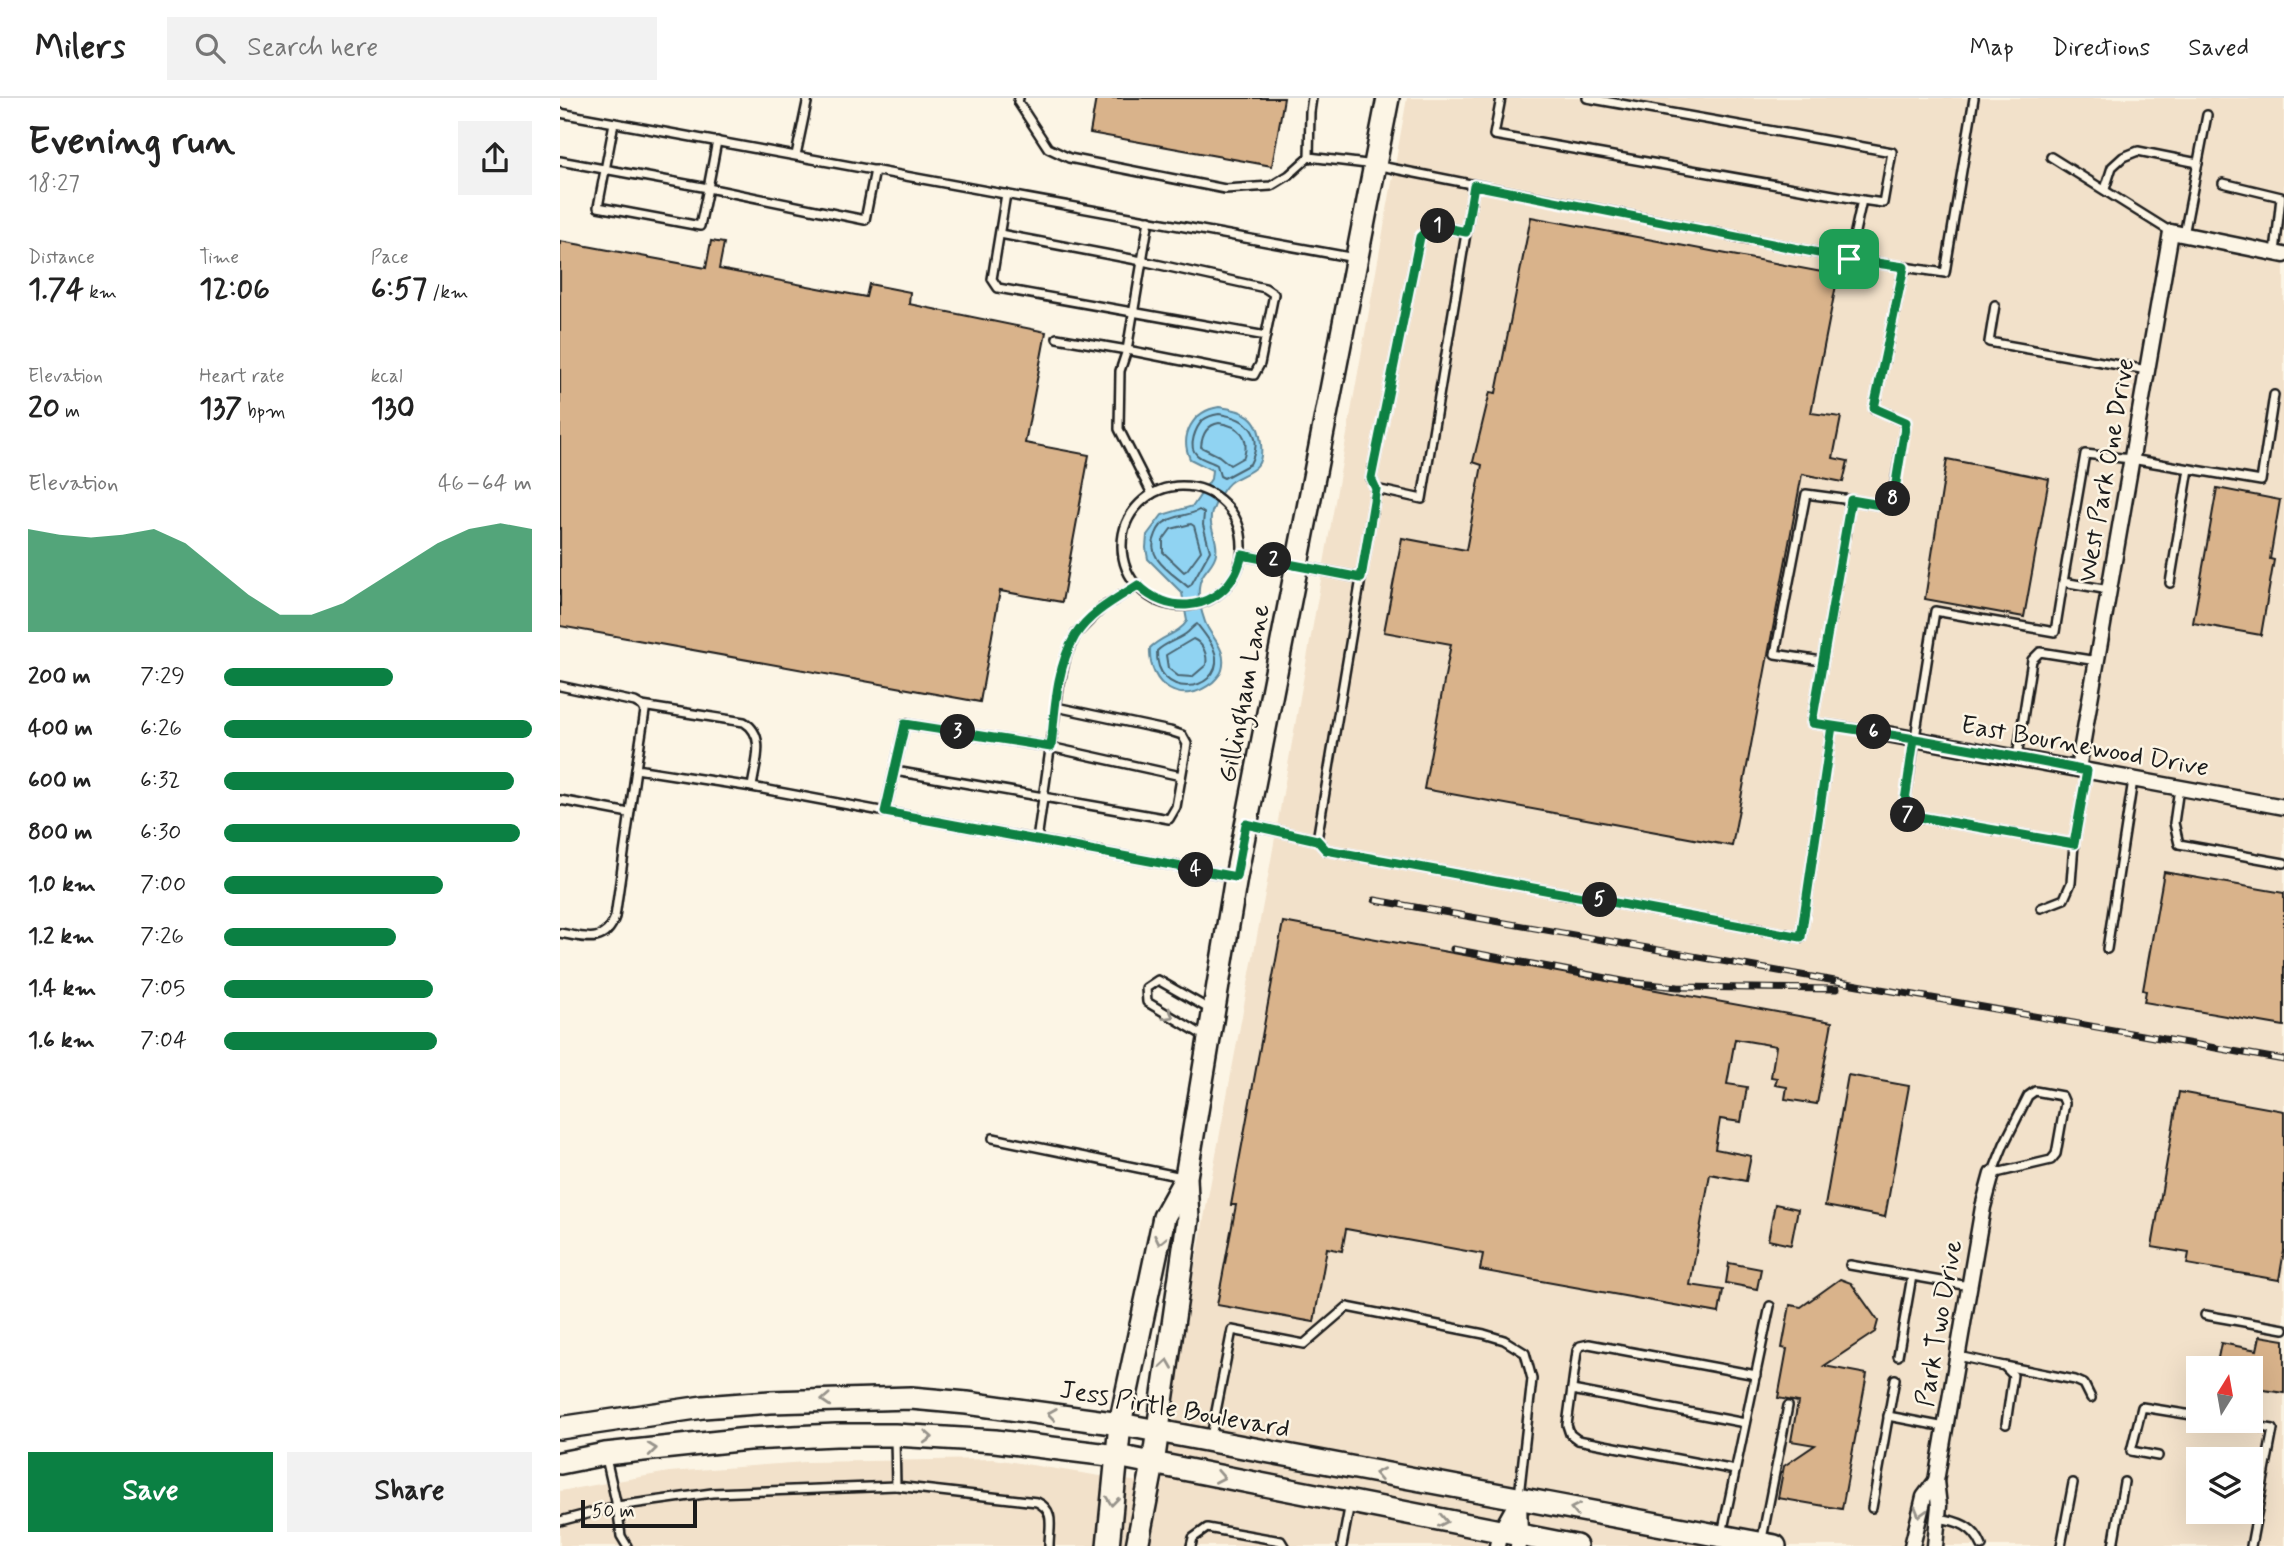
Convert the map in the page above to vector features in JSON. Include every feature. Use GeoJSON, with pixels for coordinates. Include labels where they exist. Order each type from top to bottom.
{"type":"FeatureCollection","features":[{"type":"Feature","properties":{"kind":"street","name":"Gillingham Lane"},"geometry":{"type":"LineString","coordinates":[[1137,1546],[1153,1464],[1188,1220],[1186,1177],[1236,877],[1388,98]]}},
{"type":"Feature","properties":{"kind":"street"},"geometry":{"type":"LineString","coordinates":[[2177,233],[2280,254]]}},
{"type":"Feature","properties":{"kind":"street","name":"West Park One Drive"},"geometry":{"type":"LineString","coordinates":[[2082,770],[2097,661],[2147,370],[2177,233]]}},
{"type":"Feature","properties":{"kind":"street","name":"East Bournewood Drive"},"geometry":{"type":"LineString","coordinates":[[1876,732],[2180,788],[2283,804]]}},
{"type":"Feature","properties":{"kind":"street","name":"Park Two Drive"},"geometry":{"type":"LineString","coordinates":[[1935,1546],[1939,1506],[1936,1481],[1983,1207],[1992,1174]]}},
{"type":"Feature","properties":{"kind":"street","name":"Gillingham Lane"},"geometry":{"type":"LineString","coordinates":[[1108,1546],[1120,1424],[1164,1217],[1186,1177]]}},
{"type":"Feature","properties":{"kind":"street","name":"Jess Pirtle Boulevard"},"geometry":{"type":"LineString","coordinates":[[560,1427],[704,1407],[770,1402],[911,1398],[967,1403],[1120,1424],[1519,1498],[1720,1541],[1768,1545]]}},
{"type":"Feature","properties":{"kind":"street"},"geometry":{"type":"LineString","coordinates":[[600,1421],[605,1454]]}},
{"type":"Feature","properties":{"kind":"street"},"geometry":{"type":"LineString","coordinates":[[560,1463],[605,1454],[748,1439],[836,1435],[895,1435],[1025,1444],[1117,1457],[1350,1502],[1509,1540],[1576,1546]]}},
{"type":"Feature","properties":{"kind":"street","name":"Park Two Drive"},"geometry":{"type":"LineString","coordinates":[[1912,1546],[1924,1497],[1936,1481]]}},
{"type":"Feature","properties":{"kind":"street"},"geometry":{"type":"LineString","coordinates":[[1509,1540],[1519,1498]]}},
{"type":"Feature","properties":{"kind":"lane"},"geometry":{"type":"LineString","coordinates":[[796,155],[808,98]]}},
{"type":"Feature","properties":{"kind":"lane"},"geometry":{"type":"LineString","coordinates":[[1019,98],[1018,102],[1048,148],[1069,158],[1224,188],[1271,186],[1289,175],[1309,157],[1312,98]]}},
{"type":"Feature","properties":{"kind":"lane"},"geometry":{"type":"LineString","coordinates":[[1500,98],[1494,135],[1883,203],[1892,152],[1587,98]]}},
{"type":"Feature","properties":{"kind":"lane"},"geometry":{"type":"LineString","coordinates":[[1309,157],[1375,165],[1849,259],[1945,273],[1974,98]]}},
{"type":"Feature","properties":{"kind":"lane"},"geometry":{"type":"LineString","coordinates":[[560,113],[1357,258]]}},
{"type":"Feature","properties":{"kind":"lane"},"geometry":{"type":"LineString","coordinates":[[2051,157],[2177,233],[2198,163],[2207,115]]}},
{"type":"Feature","properties":{"kind":"lane"},"geometry":{"type":"LineString","coordinates":[[614,123],[598,207],[700,226],[717,141]]}},
{"type":"Feature","properties":{"kind":"lane"},"geometry":{"type":"LineString","coordinates":[[2105,190],[2112,167],[2123,157],[2138,151],[2198,163]]}},
{"type":"Feature","properties":{"kind":"lane"},"geometry":{"type":"LineString","coordinates":[[560,161],[865,220],[875,170]]}},
{"type":"Feature","properties":{"kind":"lane"},"geometry":{"type":"LineString","coordinates":[[2223,183],[2281,197],[2280,254]]}},
{"type":"Feature","properties":{"kind":"lane"},"geometry":{"type":"LineString","coordinates":[[1376,489],[1422,499],[1474,185]]}},
{"type":"Feature","properties":{"kind":"lane"},"geometry":{"type":"LineString","coordinates":[[1006,194],[992,279],[998,288],[1266,336]]}},
{"type":"Feature","properties":{"kind":"lane"},"geometry":{"type":"LineString","coordinates":[[1849,259],[1862,200]]}},
{"type":"Feature","properties":{"kind":"lane"},"geometry":{"type":"LineString","coordinates":[[1149,220],[1127,350],[1120,371],[1119,429],[1152,494]]}},
{"type":"Feature","properties":{"kind":"lane"},"geometry":{"type":"LineString","coordinates":[[1317,840],[1376,489],[1371,478],[1420,237],[1432,225],[1466,232]]}},
{"type":"Feature","properties":{"kind":"lane"},"geometry":{"type":"LineString","coordinates":[[1000,234],[1265,288],[1273,294],[1260,364],[1254,375],[1057,338]]}},
{"type":"Feature","properties":{"kind":"lane"},"geometry":{"type":"LineString","coordinates":[[1822,662],[1775,654],[1806,494],[1892,507],[1906,422],[1874,408],[1904,267]]}},
{"type":"Feature","properties":{"kind":"lane"},"geometry":{"type":"LineString","coordinates":[[1996,305],[1989,342],[2147,370]]}},
{"type":"Feature","properties":{"kind":"lane"},"geometry":{"type":"LineString","coordinates":[[2074,844],[1903,814],[1935,611],[2055,632],[2085,454],[2132,459],[2262,481],[2274,395]]}},
{"type":"Feature","properties":{"kind":"lane"},"geometry":{"type":"LineString","coordinates":[[2170,583],[2189,469]]}},
{"type":"Feature","properties":{"kind":"lane"},"geometry":{"type":"LineString","coordinates":[[1170,487],[1198,488],[1224,502],[1235,517],[1242,536],[1242,555],[1236,574],[1223,590],[1206,601],[1166,604],[1147,595],[1133,580],[1124,562],[1122,541],[1127,523],[1137,506],[1152,494],[1170,487]]}},
{"type":"Feature","properties":{"kind":"lane"},"geometry":{"type":"LineString","coordinates":[[1851,500],[1812,723],[1876,732]]}},
{"type":"Feature","properties":{"kind":"lane"},"geometry":{"type":"LineString","coordinates":[[1242,555],[1361,578]]}},
{"type":"Feature","properties":{"kind":"lane"},"geometry":{"type":"LineString","coordinates":[[2063,582],[2109,590]]}},
{"type":"Feature","properties":{"kind":"lane"},"geometry":{"type":"LineString","coordinates":[[1037,840],[1066,656],[1076,634],[1103,607],[1138,585]]}},
{"type":"Feature","properties":{"kind":"lane"},"geometry":{"type":"LineString","coordinates":[[2017,758],[2032,660],[2040,652],[2097,661]]}},
{"type":"Feature","properties":{"kind":"lane"},"geometry":{"type":"LineString","coordinates":[[560,686],[635,702],[642,706],[744,722],[757,733],[752,787]]}},
{"type":"Feature","properties":{"kind":"lane"},"geometry":{"type":"LineString","coordinates":[[560,933],[591,938],[604,935],[611,928],[645,711],[642,706]]}},
{"type":"Feature","properties":{"kind":"lane"},"geometry":{"type":"LineString","coordinates":[[894,771],[1169,819],[1176,807],[1187,744],[1182,735],[1056,707]]}},
{"type":"Feature","properties":{"kind":"lane"},"geometry":{"type":"LineString","coordinates":[[885,812],[905,724],[1051,747],[1181,776]]}},
{"type":"Feature","properties":{"kind":"lane"},"geometry":{"type":"LineString","coordinates":[[1246,824],[1317,840],[1326,850],[1801,937],[1832,726]]}},
{"type":"Feature","properties":{"kind":"lane"},"geometry":{"type":"LineString","coordinates":[[636,769],[752,787],[1236,877]]}},
{"type":"Feature","properties":{"kind":"lane"},"geometry":{"type":"LineString","coordinates":[[2041,908],[2064,899],[2071,883],[2082,770]]}},
{"type":"Feature","properties":{"kind":"lane"},"geometry":{"type":"LineString","coordinates":[[2108,948],[2133,779]]}},
{"type":"Feature","properties":{"kind":"lane"},"geometry":{"type":"LineString","coordinates":[[2180,788],[2174,823],[2179,844],[2284,863]]}},
{"type":"Feature","properties":{"kind":"lane"},"geometry":{"type":"LineString","coordinates":[[560,800],[629,813]]}},
{"type":"Feature","properties":{"kind":"lane"},"geometry":{"type":"LineString","coordinates":[[1209,1038],[1147,1002],[1146,988],[1158,980],[1213,1011]]}},
{"type":"Feature","properties":{"kind":"lane"},"geometry":{"type":"LineString","coordinates":[[2035,1091],[2062,1096],[2065,1103],[2056,1154],[2051,1160],[1992,1174],[2028,1096],[2035,1091]]}},
{"type":"Feature","properties":{"kind":"lane"},"geometry":{"type":"LineString","coordinates":[[993,1138],[1186,1177]]}},
{"type":"Feature","properties":{"kind":"lane"},"geometry":{"type":"LineString","coordinates":[[1850,1265],[1969,1286]]}},
{"type":"Feature","properties":{"kind":"lane"},"geometry":{"type":"LineString","coordinates":[[1898,1356],[1912,1276]]}},
{"type":"Feature","properties":{"kind":"lane"},"geometry":{"type":"LineString","coordinates":[[1720,1541],[1770,1306]]}},
{"type":"Feature","properties":{"kind":"lane"},"geometry":{"type":"LineString","coordinates":[[1210,1441],[1232,1330],[1304,1344],[1347,1307],[1484,1334],[1504,1340],[1525,1353],[1532,1378],[1519,1498]]}},
{"type":"Feature","properties":{"kind":"lane"},"geometry":{"type":"LineString","coordinates":[[2205,1315],[2284,1329]]}},
{"type":"Feature","properties":{"kind":"lane"},"geometry":{"type":"LineString","coordinates":[[1735,1470],[1578,1440],[1570,1434],[1567,1425],[1577,1351],[1580,1346],[1589,1344],[1756,1375]]}},
{"type":"Feature","properties":{"kind":"lane"},"geometry":{"type":"LineString","coordinates":[[1957,1356],[2075,1380],[2084,1384],[2091,1398]]}},
{"type":"Feature","properties":{"kind":"lane"},"geometry":{"type":"LineString","coordinates":[[2004,1366],[2013,1375],[2006,1424]]}},
{"type":"Feature","properties":{"kind":"lane"},"geometry":{"type":"LineString","coordinates":[[1872,1508],[1895,1379]]}},
{"type":"Feature","properties":{"kind":"lane"},"geometry":{"type":"LineString","coordinates":[[1572,1390],[1745,1423]]}},
{"type":"Feature","properties":{"kind":"lane"},"geometry":{"type":"LineString","coordinates":[[1768,1545],[1788,1406]]}},
{"type":"Feature","properties":{"kind":"lane"},"geometry":{"type":"LineString","coordinates":[[2158,1456],[2131,1451],[2141,1407],[2186,1414]]}},
{"type":"Feature","properties":{"kind":"lane"},"geometry":{"type":"LineString","coordinates":[[1888,1416],[1945,1427]]}},
{"type":"Feature","properties":{"kind":"lane"},"geometry":{"type":"LineString","coordinates":[[2251,1546],[2273,1429],[2263,1427]]}},
{"type":"Feature","properties":{"kind":"lane"},"geometry":{"type":"LineString","coordinates":[[895,1435],[896,1486]]}},
{"type":"Feature","properties":{"kind":"lane"},"geometry":{"type":"LineString","coordinates":[[605,1454],[621,1536],[627,1546]]}},
{"type":"Feature","properties":{"kind":"lane"},"geometry":{"type":"LineString","coordinates":[[2112,1546],[2124,1482]]}},
{"type":"Feature","properties":{"kind":"lane"},"geometry":{"type":"LineString","coordinates":[[2061,1546],[2073,1483]]}},
{"type":"Feature","properties":{"kind":"lane"},"geometry":{"type":"LineString","coordinates":[[560,1521],[617,1506],[712,1493],[896,1486],[1037,1502],[1050,1512],[1049,1546]]}},
{"type":"Feature","properties":{"kind":"lane"},"geometry":{"type":"LineString","coordinates":[[1342,1546],[1350,1502]]}},
{"type":"Feature","properties":{"kind":"lane"},"geometry":{"type":"LineString","coordinates":[[1938,1518],[1963,1524],[1971,1529],[1982,1545],[1992,1546]]}},
{"type":"Feature","properties":{"kind":"lane"},"geometry":{"type":"LineString","coordinates":[[1191,1546],[1193,1538],[1207,1528],[1281,1541],[1284,1546]]}},
{"type":"Feature","properties":{"kind":"shaded area"},"geometry":{"type":"Polygon","coordinates":[[[1407,98],[2284,98],[2284,1546],[560,1546],[560,1491],[669,1472],[805,1462],[994,1459],[1163,1486],[1171,1394],[1266,888],[1407,98]]]}},
{"type":"Feature","properties":{"kind":"water"},"geometry":{"type":"Polygon","coordinates":[[[1219,407],[1249,416],[1260,434],[1261,453],[1258,465],[1226,487],[1215,504],[1211,517],[1216,553],[1201,580],[1199,598],[1205,622],[1223,656],[1222,670],[1213,682],[1201,690],[1179,693],[1169,689],[1155,673],[1150,648],[1187,621],[1182,593],[1148,559],[1147,535],[1162,515],[1193,506],[1211,479],[1212,470],[1190,459],[1186,441],[1187,433],[1195,419],[1210,409],[1219,407]]]}},
{"type":"Feature","properties":{"kind":"building"},"geometry":{"type":"Polygon","coordinates":[[[1096,98],[1284,98],[1272,166],[1090,133],[1096,98]]]}},
{"type":"Feature","properties":{"kind":"building"},"geometry":{"type":"Polygon","coordinates":[[[1531,217],[1838,275],[1811,413],[1841,417],[1833,458],[1848,461],[1843,482],[1802,474],[1732,846],[1424,789],[1451,644],[1384,632],[1402,538],[1466,550],[1482,465],[1473,462],[1490,392],[1496,393],[1531,217]]]}},
{"type":"Feature","properties":{"kind":"building"},"geometry":{"type":"Polygon","coordinates":[[[560,241],[706,268],[711,241],[724,243],[719,269],[866,297],[869,284],[910,292],[909,304],[1046,332],[1025,443],[1089,455],[1062,602],[1000,591],[980,702],[560,626],[560,241]]]}},
{"type":"Feature","properties":{"kind":"building"},"geometry":{"type":"Polygon","coordinates":[[[1947,459],[2049,479],[2024,617],[1925,599],[1947,459]]]}},
{"type":"Feature","properties":{"kind":"building"},"geometry":{"type":"Polygon","coordinates":[[[2217,488],[2280,500],[2270,559],[2274,560],[2261,635],[2193,623],[2217,488]]]}},
{"type":"Feature","properties":{"kind":"building"},"geometry":{"type":"Polygon","coordinates":[[[2164,872],[2284,893],[2284,1026],[2144,1002],[2146,991],[2143,990],[2164,872]]]}},
{"type":"Feature","properties":{"kind":"building"},"geometry":{"type":"Polygon","coordinates":[[[1283,922],[1832,1022],[1817,1104],[1785,1099],[1787,1087],[1775,1085],[1777,1078],[1771,1077],[1776,1046],[1735,1039],[1727,1084],[1747,1087],[1741,1122],[1720,1119],[1715,1149],[1751,1156],[1746,1181],[1710,1174],[1690,1285],[1723,1290],[1719,1313],[1480,1270],[1483,1254],[1346,1229],[1342,1251],[1327,1248],[1314,1322],[1217,1305],[1236,1205],[1231,1205],[1283,922]]]}},
{"type":"Feature","properties":{"kind":"building"},"geometry":{"type":"Polygon","coordinates":[[[1848,1075],[1909,1086],[1885,1217],[1825,1206],[1848,1075]]]}},
{"type":"Feature","properties":{"kind":"building"},"geometry":{"type":"Polygon","coordinates":[[[2179,1092],[2284,1111],[2284,1251],[2279,1280],[2187,1264],[2189,1253],[2152,1247],[2179,1092]]]}},
{"type":"Feature","properties":{"kind":"building"},"geometry":{"type":"Polygon","coordinates":[[[1775,1204],[1798,1209],[1791,1245],[1768,1240],[1775,1204]]]}},
{"type":"Feature","properties":{"kind":"building"},"geometry":{"type":"Polygon","coordinates":[[[1729,1263],[1761,1269],[1757,1289],[1726,1283],[1729,1263]]]}},
{"type":"Feature","properties":{"kind":"building"},"geometry":{"type":"Polygon","coordinates":[[[1840,1279],[1851,1283],[1878,1321],[1875,1332],[1824,1366],[1867,1374],[1842,1509],[1778,1498],[1784,1466],[1815,1445],[1791,1441],[1798,1402],[1778,1398],[1787,1349],[1782,1348],[1790,1305],[1801,1307],[1840,1279]]]}},
{"type":"Feature","properties":{"kind":"building"},"geometry":{"type":"Polygon","coordinates":[[[2260,1336],[2284,1340],[2284,1393],[2263,1390],[2263,1356],[2218,1356],[2221,1343],[2257,1350],[2260,1336]]]}},
{"type":"Feature","properties":{"kind":"railway"},"geometry":{"type":"LineString","coordinates":[[1375,900],[2284,1060]]}},
{"type":"Feature","properties":{"kind":"railway"},"geometry":{"type":"LineString","coordinates":[[1453,949],[1628,982],[1678,987],[1837,989]]}},
{"type":"Feature","properties":{"kind":"route"},"geometry":{"type":"LineString","coordinates":[[1849,259],[1474,185],[1466,232],[1432,225],[1420,237],[1371,478],[1376,489],[1361,578],[1242,555],[1236,574],[1223,590],[1206,601],[1186,606],[1166,604],[1147,595],[1138,585],[1103,607],[1076,634],[1066,656],[1059,687],[1051,747],[905,724],[885,812],[1236,877],[1246,824],[1317,840],[1326,850],[1801,937],[1832,726],[1876,732],[1914,739],[2087,771],[2074,844],[1903,814],[1914,739],[1876,732],[1812,723],[1851,500],[1892,507],[1906,422],[1874,408],[1904,267],[1849,259]]}}]}
